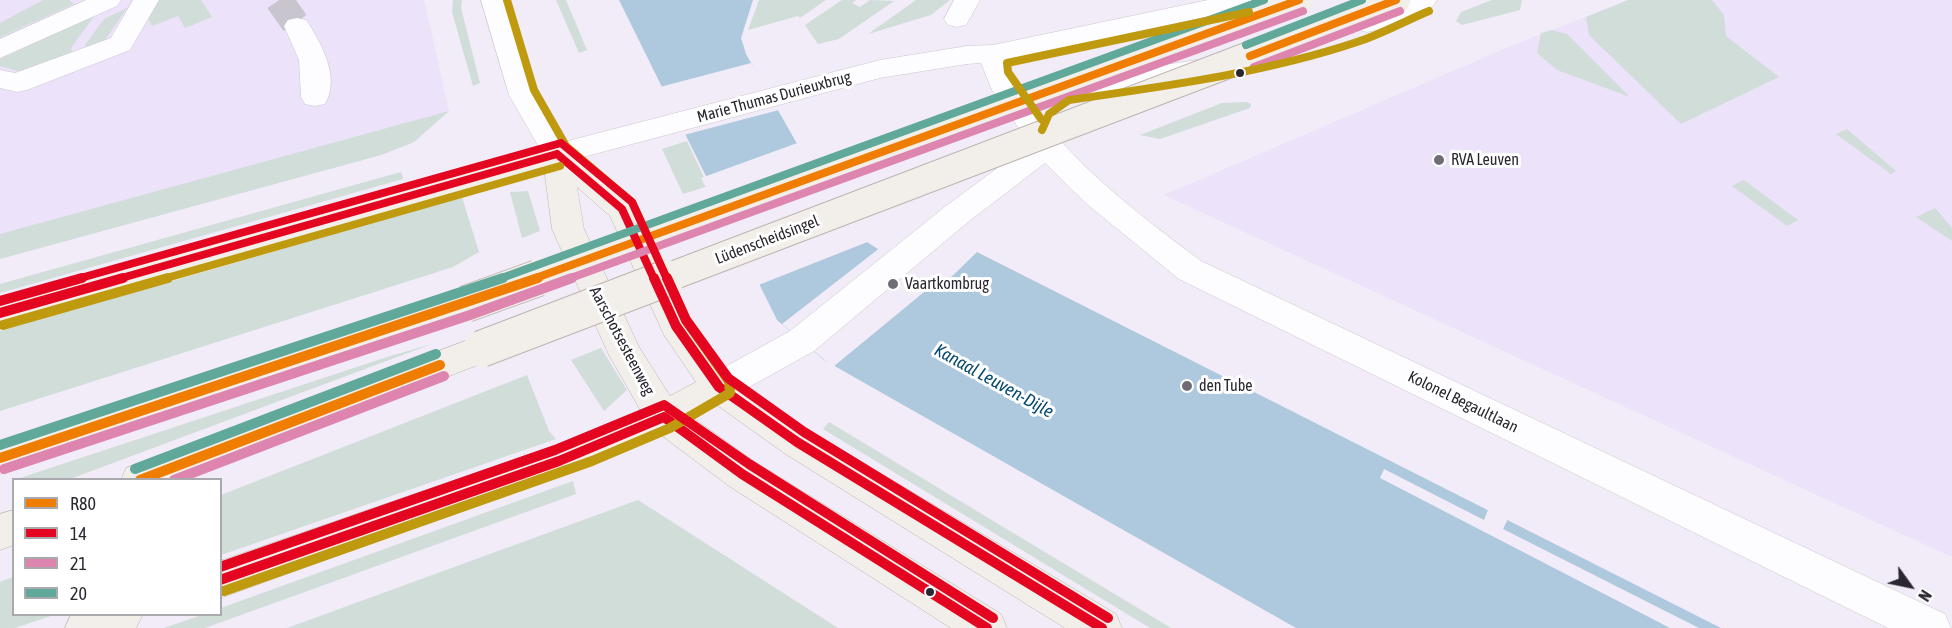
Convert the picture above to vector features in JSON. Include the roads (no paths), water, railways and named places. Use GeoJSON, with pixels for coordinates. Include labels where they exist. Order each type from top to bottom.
{"type":"FeatureCollection","features":[{"type":"Feature","properties":{"kind":"main road"},"geometry":{"type":"LineString","coordinates":[[0,458],[466,304],[1299,0]]}},
{"type":"Feature","properties":{"kind":"main road","name":"Lüdenscheidsingel"},"geometry":{"type":"LineString","coordinates":[[144,478],[1395,0]]}},
{"type":"Feature","properties":{"kind":"main road"},"geometry":{"type":"LineString","coordinates":[[0,313],[557,154],[622,209],[676,326],[719,387],[797,442],[1101,628]]}},
{"type":"Feature","properties":{"kind":"main road","name":"Aarschotsesteenweg"},"geometry":{"type":"LineString","coordinates":[[557,154],[568,229],[626,355],[664,417],[742,474],[987,628]]}},
{"type":"Feature","properties":{"kind":"main road"},"geometry":{"type":"LineString","coordinates":[[222,579],[558,461],[664,417],[719,387]]}},
{"type":"Feature","properties":{"kind":"main road"},"geometry":{"type":"LineString","coordinates":[[85,628],[120,616]]}},
{"type":"Feature","properties":{"kind":"street"},"geometry":{"type":"LineString","coordinates":[[0,49],[108,0]]}},
{"type":"Feature","properties":{"kind":"street"},"geometry":{"type":"LineString","coordinates":[[0,79],[17,83],[121,44],[146,0]]}},
{"type":"Feature","properties":{"kind":"street"},"geometry":{"type":"LineString","coordinates":[[494,0],[523,96],[557,154]]}},
{"type":"Feature","properties":{"kind":"street","name":"Marie Thumas Durieuxbrug"},"geometry":{"type":"LineString","coordinates":[[557,154],[880,69],[967,55],[993,54],[1246,0]]}},
{"type":"Feature","properties":{"kind":"street"},"geometry":{"type":"LineString","coordinates":[[719,387],[802,341],[957,214],[1038,136],[1039,106],[1065,89],[1229,64],[1296,48],[1355,30],[1424,0]]}},
{"type":"Feature","properties":{"kind":"street"},"geometry":{"type":"LineString","coordinates":[[297,26],[308,44],[316,65],[315,97]]}},
{"type":"Feature","properties":{"kind":"street","name":"Kolonel Begaultlaan"},"geometry":{"type":"LineString","coordinates":[[993,54],[997,77],[1038,136],[1092,194],[1190,270],[1931,628]]}},
{"type":"Feature","properties":{"kind":"water","name":"Kanaal Leuven-Dijle"},"geometry":{"type":"Polygon","coordinates":[[[619,0],[753,0],[741,38],[746,54],[796,142],[858,236],[939,289],[977,252],[1721,628],[1296,628],[824,360],[777,320],[619,0]]]}},
{"type":"Feature","properties":{"kind":"tunnel"},"geometry":{"type":"LineString","coordinates":[[279,0],[297,26]]}},
{"type":"Feature","properties":{"kind":"place","name":"RVA Leuven"},"geometry":{"type":"Point","coordinates":[1439,160]}},
{"type":"Feature","properties":{"kind":"place","name":"Vaartkombrug"},"geometry":{"type":"Point","coordinates":[893,284]}},
{"type":"Feature","properties":{"kind":"place","name":"den Tube"},"geometry":{"type":"Point","coordinates":[1187,386]}}]}
